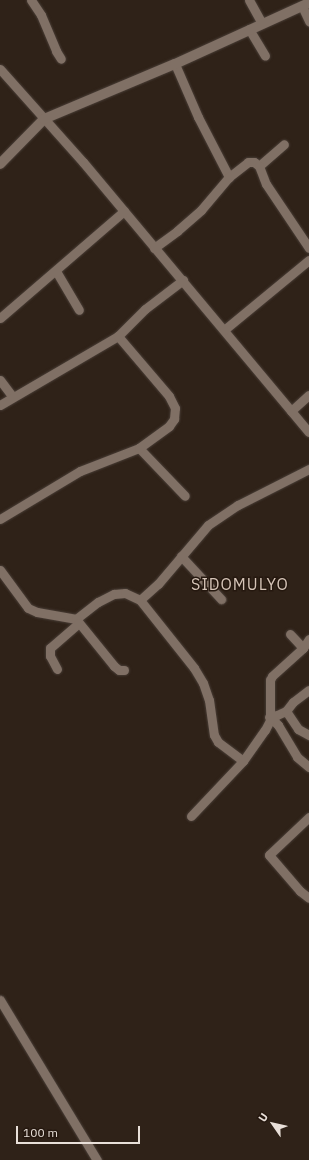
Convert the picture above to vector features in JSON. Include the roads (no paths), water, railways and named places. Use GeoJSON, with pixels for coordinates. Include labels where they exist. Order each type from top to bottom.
{"type":"FeatureCollection","features":[{"type":"Feature","properties":{"kind":"main road"},"geometry":{"type":"LineString","coordinates":[[0,164],[44,119],[175,64],[307,3]]}},
{"type":"Feature","properties":{"kind":"street"},"geometry":{"type":"LineString","coordinates":[[31,0],[41,15],[61,59]]}},
{"type":"Feature","properties":{"kind":"street"},"geometry":{"type":"LineString","coordinates":[[249,0],[262,23]]}},
{"type":"Feature","properties":{"kind":"street"},"geometry":{"type":"LineString","coordinates":[[307,3],[309,21]]}},
{"type":"Feature","properties":{"kind":"street"},"geometry":{"type":"LineString","coordinates":[[249,29],[265,56]]}},
{"type":"Feature","properties":{"kind":"street"},"geometry":{"type":"LineString","coordinates":[[175,64],[198,117],[229,177]]}},
{"type":"Feature","properties":{"kind":"street"},"geometry":{"type":"LineString","coordinates":[[0,69],[183,280],[309,432]]}},
{"type":"Feature","properties":{"kind":"street"},"geometry":{"type":"LineString","coordinates":[[260,166],[284,144]]}},
{"type":"Feature","properties":{"kind":"street"},"geometry":{"type":"LineString","coordinates":[[154,248],[178,231],[201,210],[229,177],[248,162],[254,162],[260,166],[266,184],[309,248]]}},
{"type":"Feature","properties":{"kind":"street"},"geometry":{"type":"LineString","coordinates":[[0,318],[124,211]]}},
{"type":"Feature","properties":{"kind":"street"},"geometry":{"type":"LineString","coordinates":[[224,330],[309,260]]}},
{"type":"Feature","properties":{"kind":"street"},"geometry":{"type":"LineString","coordinates":[[56,271],[79,310]]}},
{"type":"Feature","properties":{"kind":"street"},"geometry":{"type":"LineString","coordinates":[[0,405],[118,336],[145,309],[183,280]]}},
{"type":"Feature","properties":{"kind":"street"},"geometry":{"type":"LineString","coordinates":[[0,519],[80,471],[139,448],[169,426],[174,419],[175,408],[169,396],[118,336]]}},
{"type":"Feature","properties":{"kind":"street"},"geometry":{"type":"LineString","coordinates":[[0,380],[13,397]]}},
{"type":"Feature","properties":{"kind":"street"},"geometry":{"type":"LineString","coordinates":[[291,411],[309,395]]}},
{"type":"Feature","properties":{"kind":"street"},"geometry":{"type":"LineString","coordinates":[[139,448],[185,496]]}},
{"type":"Feature","properties":{"kind":"street"},"geometry":{"type":"LineString","coordinates":[[140,600],[158,584],[208,525],[238,505],[309,469]]}},
{"type":"Feature","properties":{"kind":"street"},"geometry":{"type":"LineString","coordinates":[[181,556],[221,599]]}},
{"type":"Feature","properties":{"kind":"street"},"geometry":{"type":"LineString","coordinates":[[2,576],[28,608],[37,612],[78,621],[114,666],[119,670],[124,670]]}},
{"type":"Feature","properties":{"kind":"street"},"geometry":{"type":"LineString","coordinates":[[57,669],[50,656],[50,648],[98,602],[114,594],[125,594],[140,600],[194,668],[203,683],[209,700],[214,735],[218,742],[244,761]]}},
{"type":"Feature","properties":{"kind":"street"},"geometry":{"type":"LineString","coordinates":[[290,634],[303,648]]}},
{"type":"Feature","properties":{"kind":"street"},"geometry":{"type":"LineString","coordinates":[[191,816],[244,761],[266,730],[270,718],[270,680],[272,676],[303,648],[309,639]]}},
{"type":"Feature","properties":{"kind":"street"},"geometry":{"type":"LineString","coordinates":[[270,718],[286,711],[293,702],[309,690]]}},
{"type":"Feature","properties":{"kind":"street"},"geometry":{"type":"LineString","coordinates":[[286,711],[298,729],[309,735]]}},
{"type":"Feature","properties":{"kind":"street"},"geometry":{"type":"LineString","coordinates":[[270,718],[278,725],[297,757],[309,767]]}},
{"type":"Feature","properties":{"kind":"street"},"geometry":{"type":"LineString","coordinates":[[309,817],[269,855],[300,891],[309,898]]}},
{"type":"Feature","properties":{"kind":"street"},"geometry":{"type":"LineString","coordinates":[[0,1000],[97,1160]]}},
{"type":"Feature","properties":{"kind":"district","name":"SIDOMULYO"},"geometry":{"type":"Point","coordinates":[240,584]}}]}
